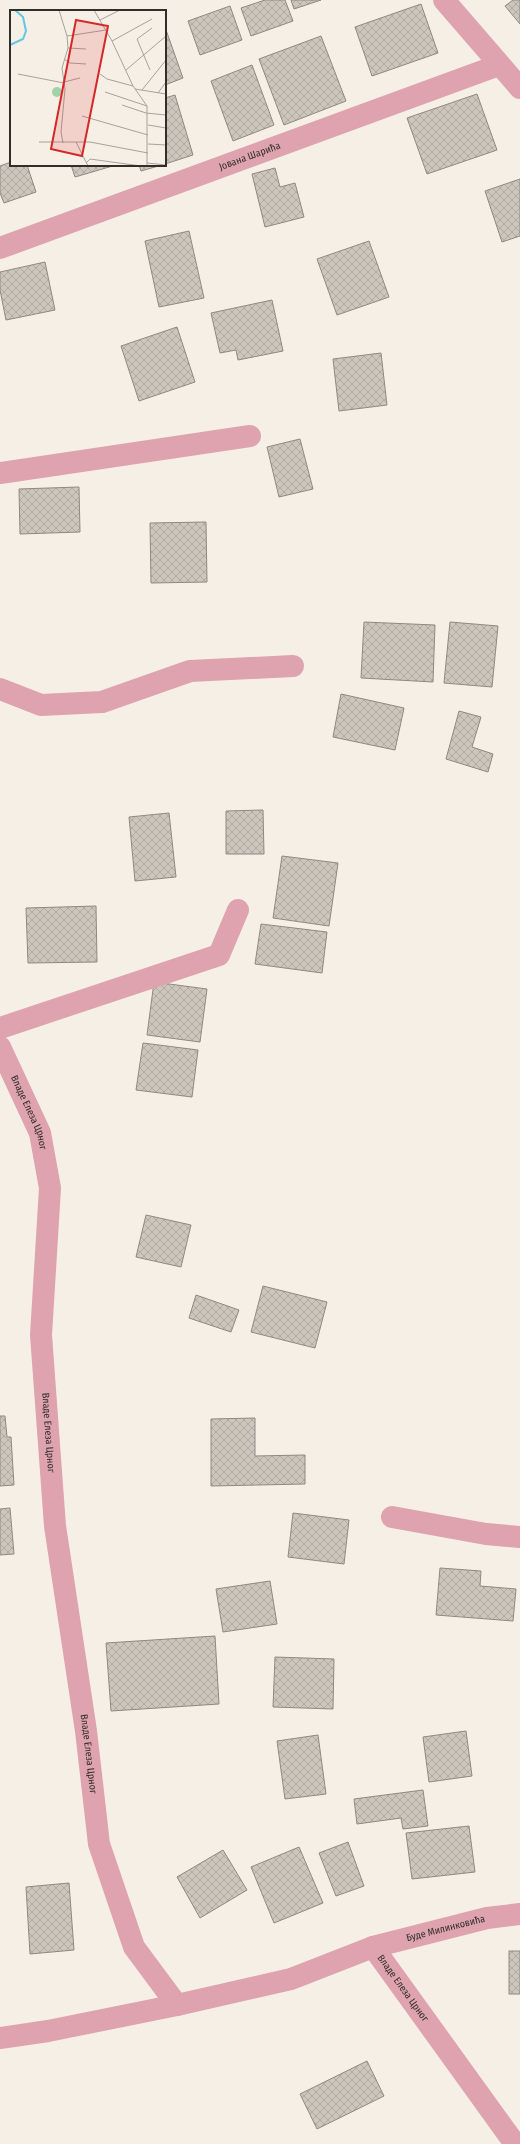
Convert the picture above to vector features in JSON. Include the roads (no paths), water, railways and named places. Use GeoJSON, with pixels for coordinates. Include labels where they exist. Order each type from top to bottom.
{"type":"FeatureCollection","features":[{"type":"Feature","properties":{"kind":"street"},"geometry":{"type":"LineString","coordinates":[[444,0],[499,66],[520,88]]}},
{"type":"Feature","properties":{"kind":"street","name":"Јована Шарића"},"geometry":{"type":"LineString","coordinates":[[0,248],[499,66]]}},
{"type":"Feature","properties":{"kind":"street"},"geometry":{"type":"LineString","coordinates":[[0,472],[250,436]]}},
{"type":"Feature","properties":{"kind":"street"},"geometry":{"type":"LineString","coordinates":[[0,689],[41,705],[102,702],[190,671],[294,666]]}},
{"type":"Feature","properties":{"kind":"street"},"geometry":{"type":"LineString","coordinates":[[0,1028],[219,955],[238,910]]}},
{"type":"Feature","properties":{"kind":"street","name":"Владе Елеза Црног"},"geometry":{"type":"LineString","coordinates":[[0,1049],[40,1133],[50,1188],[41,1334],[56,1526],[86,1731],[99,1844],[134,1947],[177,2006],[291,1979],[373,1947],[515,2144]]}},
{"type":"Feature","properties":{"kind":"street"},"geometry":{"type":"LineString","coordinates":[[392,1517],[486,1534],[520,1538]]}},
{"type":"Feature","properties":{"kind":"street","name":"Буде Милинковића"},"geometry":{"type":"LineString","coordinates":[[373,1947],[487,1918],[520,1914]]}},
{"type":"Feature","properties":{"kind":"street"},"geometry":{"type":"LineString","coordinates":[[0,2038],[177,2006]]}}]}
